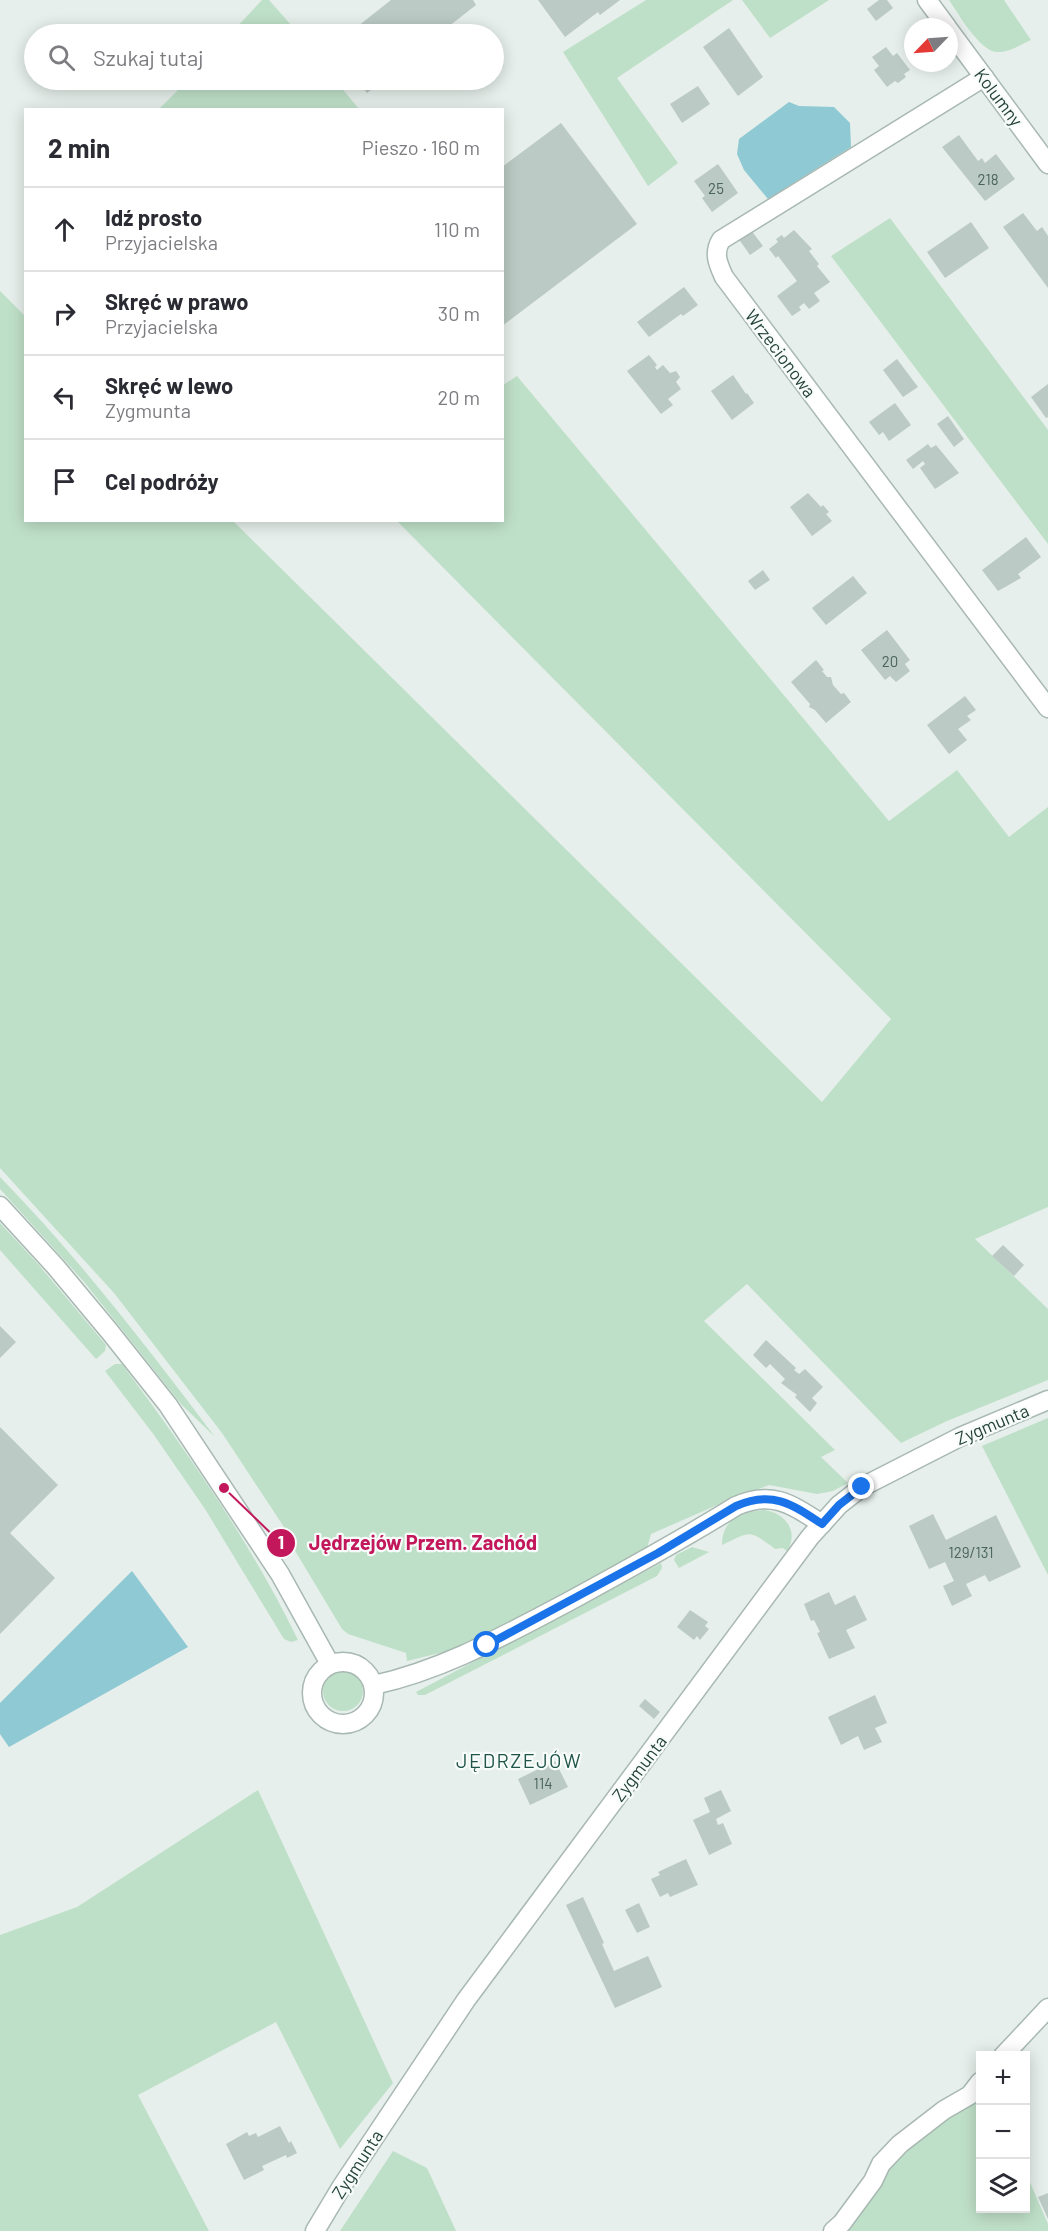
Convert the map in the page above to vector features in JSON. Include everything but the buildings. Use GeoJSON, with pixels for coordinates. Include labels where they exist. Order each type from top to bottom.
{"type":"FeatureCollection","features":[{"type":"Feature","properties":{"kind":"street","name":"Kolumny"},"geometry":{"type":"LineString","coordinates":[[927,0],[940,18]]}},
{"type":"Feature","properties":{"kind":"street","name":"Kolumny"},"geometry":{"type":"LineString","coordinates":[[958,42],[1048,164]]}},
{"type":"Feature","properties":{"kind":"street","name":"Wrzecionowa"},"geometry":{"type":"LineString","coordinates":[[984,77],[721,240],[716,254],[724,277],[1048,708]]}},
{"type":"Feature","properties":{"kind":"street"},"geometry":{"type":"LineString","coordinates":[[0,1206],[110,1332],[168,1405],[280,1574],[330,1664]]}},
{"type":"Feature","properties":{"kind":"street","name":"Zygmunta"},"geometry":{"type":"LineString","coordinates":[[315,2231],[466,2000],[810,1537],[839,1505],[862,1487],[960,1437],[1048,1400]]}},
{"type":"Feature","properties":{"kind":"street"},"geometry":{"type":"LineString","coordinates":[[374,1685],[405,1678],[487,1645],[658,1553],[748,1500],[762,1498],[780,1500],[800,1509],[822,1524]]}},
{"type":"Feature","properties":{"kind":"street"},"geometry":{"type":"LineString","coordinates":[[339,1662],[357,1664],[374,1685],[373,1703],[363,1717],[347,1724],[330,1721],[317,1710],[312,1693],[317,1676],[330,1664],[339,1662]]}},
{"type":"Feature","properties":{"kind":"street"},"geometry":{"type":"LineString","coordinates":[[1007,2051],[1048,2008]]}},
{"type":"Feature","properties":{"kind":"street"},"geometry":{"type":"LineString","coordinates":[[833,2231],[842,2223],[873,2181],[881,2164],[900,2145],[944,2110],[970,2095],[976,2088]]}},
{"type":"Feature","properties":{"kind":"green space"},"geometry":{"type":"Polygon","coordinates":[[[262,0],[269,0],[290,24],[239,24],[262,0]]]}},
{"type":"Feature","properties":{"kind":"green space"},"geometry":{"type":"Polygon","coordinates":[[[646,0],[733,0],[617,78],[678,163],[648,186],[563,52],[646,0]]]}},
{"type":"Feature","properties":{"kind":"green space"},"geometry":{"type":"Polygon","coordinates":[[[742,0],[829,0],[770,38],[742,0]]]}},
{"type":"Feature","properties":{"kind":"green space"},"geometry":{"type":"Polygon","coordinates":[[[949,0],[1004,0],[1031,40],[1005,51],[989,50],[976,38],[949,0]]]}},
{"type":"Feature","properties":{"kind":"green space"},"geometry":{"type":"Polygon","coordinates":[[[178,90],[343,90],[358,108],[160,108],[178,90]]]}},
{"type":"Feature","properties":{"kind":"green space"},"geometry":{"type":"Polygon","coordinates":[[[890,218],[1048,430],[1048,544],[831,256],[890,218]]]}},
{"type":"Feature","properties":{"kind":"green space"},"geometry":{"type":"Polygon","coordinates":[[[0,291],[24,315],[24,522],[234,522],[822,1102],[891,1019],[398,522],[504,522],[504,384],[517,376],[889,821],[957,770],[1009,837],[1048,807],[1048,1207],[975,1239],[1048,1309],[1048,1380],[947,1421],[901,1443],[747,1284],[704,1321],[835,1450],[821,1457],[848,1483],[833,1491],[817,1494],[769,1485],[724,1502],[651,1534],[647,1548],[485,1636],[448,1651],[407,1661],[406,1653],[348,1634],[342,1629],[282,1529],[284,1527],[222,1433],[114,1293],[0,1168],[0,291]]]}},
{"type":"Feature","properties":{"kind":"green space"},"geometry":{"type":"Polygon","coordinates":[[[0,1177],[85,1271],[215,1437],[181,1404],[85,1283],[0,1189],[0,1177]]]}},
{"type":"Feature","properties":{"kind":"green space"},"geometry":{"type":"Polygon","coordinates":[[[0,1223],[106,1345],[105,1351],[96,1359],[0,1250],[0,1223]]]}},
{"type":"Feature","properties":{"kind":"green space"},"geometry":{"type":"Polygon","coordinates":[[[115,1364],[122,1364],[216,1498],[259,1567],[298,1640],[291,1642],[284,1639],[205,1509],[154,1435],[105,1371],[115,1364]]]}},
{"type":"Feature","properties":{"kind":"green space"},"geometry":{"type":"Polygon","coordinates":[[[1048,1418],[1048,1575],[982,1446],[1048,1418]]]}},
{"type":"Feature","properties":{"kind":"green space"},"geometry":{"type":"Polygon","coordinates":[[[764,1510],[778,1514],[788,1524],[792,1536],[787,1551],[783,1548],[775,1549],[750,1534],[722,1545],[725,1529],[734,1518],[764,1510]]]}},
{"type":"Feature","properties":{"kind":"green space"},"geometry":{"type":"Polygon","coordinates":[[[692,1547],[709,1552],[679,1568],[674,1560],[676,1555],[692,1547]]]}},
{"type":"Feature","properties":{"kind":"green space"},"geometry":{"type":"Polygon","coordinates":[[[661,1563],[662,1568],[657,1576],[425,1695],[418,1695],[416,1692],[661,1563]]]}},
{"type":"Feature","properties":{"kind":"green space"},"geometry":{"type":"Polygon","coordinates":[[[343,1671],[351,1672],[357,1677],[362,1683],[362,1699],[357,1705],[351,1710],[343,1711],[335,1710],[329,1705],[324,1699],[323,1691],[324,1683],[329,1677],[335,1672],[343,1671]]]}},
{"type":"Feature","properties":{"kind":"green space"},"geometry":{"type":"Polygon","coordinates":[[[258,1790],[393,2083],[340,2149],[276,2022],[138,2095],[209,2231],[0,2231],[0,1935],[77,1907],[258,1790]]]}},
{"type":"Feature","properties":{"kind":"green space"},"geometry":{"type":"Polygon","coordinates":[[[976,2085],[976,2213],[1030,2213],[1030,2182],[1048,2224],[1048,2231],[833,2231],[881,2164],[976,2085]]]}},
{"type":"Feature","properties":{"kind":"green space"},"geometry":{"type":"Polygon","coordinates":[[[393,2151],[427,2168],[456,2231],[340,2231],[393,2151]]]}},
{"type":"Feature","properties":{"kind":"water"},"geometry":{"type":"Polygon","coordinates":[[[789,102],[799,106],[834,107],[850,123],[851,147],[768,199],[744,170],[737,154],[739,139],[789,102]]]}},
{"type":"Feature","properties":{"kind":"water"},"geometry":{"type":"Polygon","coordinates":[[[132,1571],[188,1647],[9,1747],[0,1734],[0,1703],[132,1571]]]}},
{"type":"Feature","properties":{"kind":"place","name":"Jędrzejów Przem. Zachód"},"geometry":{"type":"Point","coordinates":[224,1488]}},
{"type":"Feature","properties":{"kind":"district","name":"JĘDRZEJÓW"},"geometry":{"type":"Point","coordinates":[519,1760]}},
{"type":"Feature","properties":{"kind":"route"},"geometry":{"type":"LineString","coordinates":[[487,1645],[658,1553],[748,1500],[762,1498],[780,1500],[800,1509],[822,1524],[839,1505],[862,1487]]}}]}
